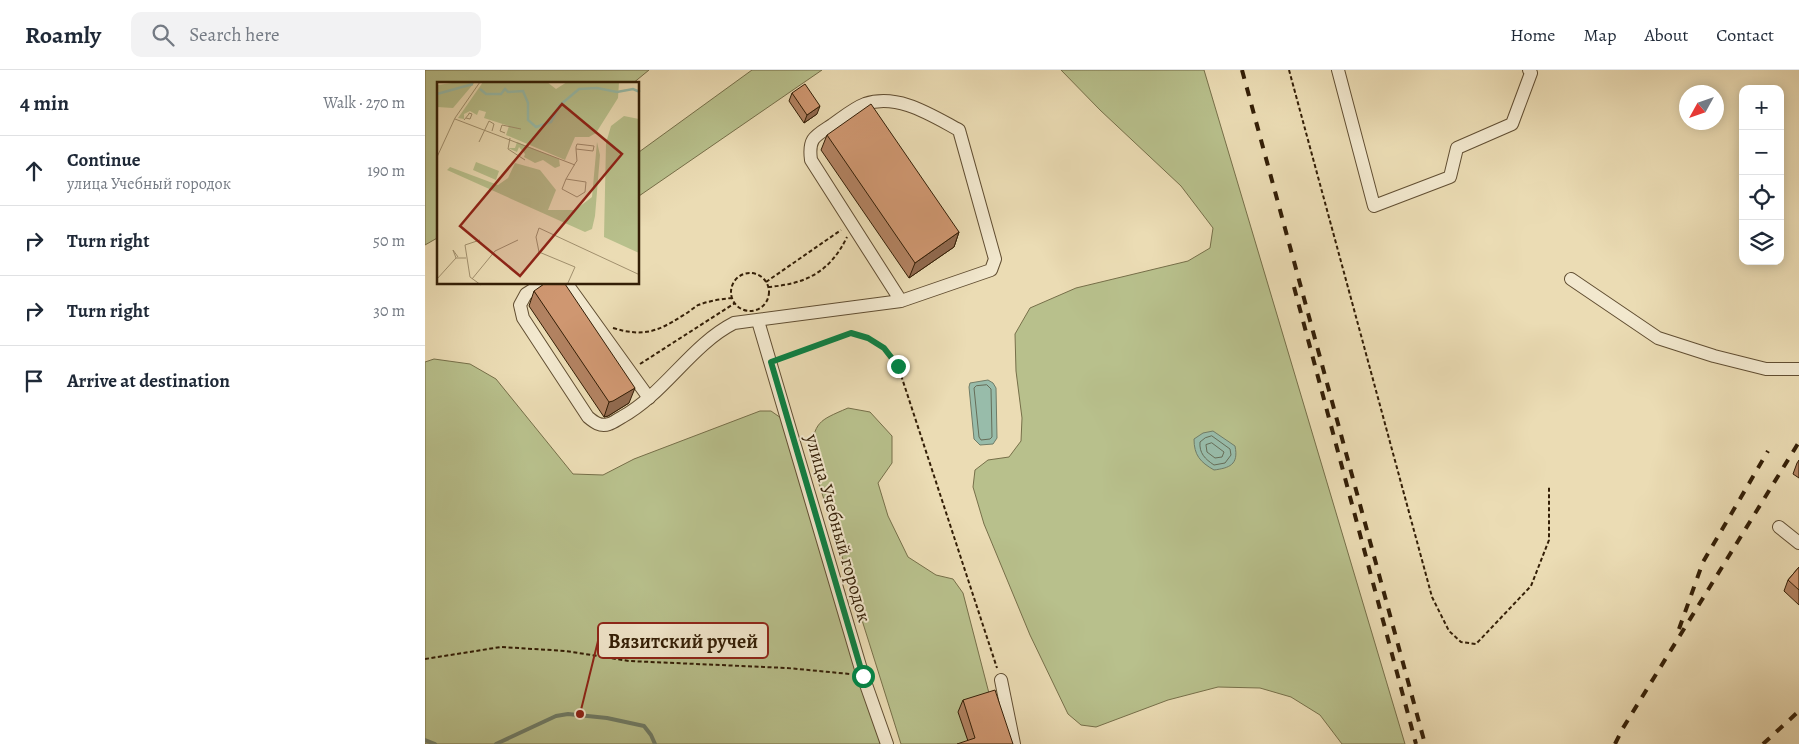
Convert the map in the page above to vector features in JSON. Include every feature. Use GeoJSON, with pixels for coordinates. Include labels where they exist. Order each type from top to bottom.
{"type":"FeatureCollection","features":[{"type":"Feature","properties":{"kind":"street"},"geometry":{"type":"LineString","coordinates":[[1338,70],[1374,206],[1450,177],[1457,148],[1511,124],[1531,73],[1529,70]]}},
{"type":"Feature","properties":{"kind":"street"},"geometry":{"type":"LineString","coordinates":[[540,285],[526,294],[520,305],[523,318],[588,416],[597,424],[608,425],[634,410],[649,398],[719,331],[734,323],[901,300],[991,270],[995,260],[959,130],[922,110],[883,100],[864,104],[814,136],[810,147],[811,160],[901,300]]}},
{"type":"Feature","properties":{"kind":"street"},"geometry":{"type":"LineString","coordinates":[[1571,279],[1658,338],[1714,356],[1766,369],[1799,369]]}},
{"type":"Feature","properties":{"kind":"street"},"geometry":{"type":"LineString","coordinates":[[568,285],[649,398]]}},
{"type":"Feature","properties":{"kind":"street","name":"улица Учебный городок"},"geometry":{"type":"LineString","coordinates":[[758,321],[863,676],[887,744]]}},
{"type":"Feature","properties":{"kind":"street"},"geometry":{"type":"LineString","coordinates":[[1779,527],[1799,543]]}},
{"type":"Feature","properties":{"kind":"street"},"geometry":{"type":"LineString","coordinates":[[1001,680],[1014,744]]}},
{"type":"Feature","properties":{"kind":"path"},"geometry":{"type":"LineString","coordinates":[[1289,70],[1432,597],[1449,632],[1461,642],[1476,644],[1531,586],[1549,540],[1549,486]]}},
{"type":"Feature","properties":{"kind":"path"},"geometry":{"type":"LineString","coordinates":[[766,282],[851,223]]}},
{"type":"Feature","properties":{"kind":"path"},"geometry":{"type":"LineString","coordinates":[[768,287],[793,283],[808,278],[822,270],[832,261],[842,247],[851,223]]}},
{"type":"Feature","properties":{"kind":"path"},"geometry":{"type":"LineString","coordinates":[[757,275],[766,282],[768,287],[769,292],[766,302],[758,309],[748,311],[738,307],[732,298],[733,286],[740,276],[757,275]]}},
{"type":"Feature","properties":{"kind":"path"},"geometry":{"type":"LineString","coordinates":[[596,324],[629,333],[645,333],[660,328],[697,306],[715,300],[732,298]]}},
{"type":"Feature","properties":{"kind":"path"},"geometry":{"type":"LineString","coordinates":[[630,370],[735,303]]}},
{"type":"Feature","properties":{"kind":"path"},"geometry":{"type":"LineString","coordinates":[[771,362],[851,333],[868,338],[884,348],[898,366],[1001,680]]}},
{"type":"Feature","properties":{"kind":"path"},"geometry":{"type":"LineString","coordinates":[[425,659],[501,647],[566,651],[629,662],[787,668],[863,676]]}},
{"type":"Feature","properties":{"kind":"green space"},"geometry":{"type":"Polygon","coordinates":[[[425,70],[649,70],[634,82],[437,82],[437,238],[425,245],[425,70]]]}},
{"type":"Feature","properties":{"kind":"green space"},"geometry":{"type":"Polygon","coordinates":[[[752,70],[822,70],[640,195],[640,151],[752,70]]]}},
{"type":"Feature","properties":{"kind":"green space"},"geometry":{"type":"Polygon","coordinates":[[[1061,70],[1204,70],[1405,744],[1342,744],[1320,715],[1291,697],[1260,688],[1218,687],[1168,700],[1096,727],[1081,725],[1068,714],[1030,635],[984,524],[973,487],[975,470],[988,460],[1009,457],[1021,441],[1022,418],[1016,371],[1015,334],[1030,308],[1076,288],[1188,261],[1210,248],[1213,228],[1181,186],[1100,110],[1061,70]]]}},
{"type":"Feature","properties":{"kind":"green space"},"geometry":{"type":"Polygon","coordinates":[[[434,359],[470,364],[496,379],[573,474],[603,475],[634,459],[760,411],[771,411],[781,418],[882,744],[425,744],[425,362],[434,359]]]}},
{"type":"Feature","properties":{"kind":"green space"},"geometry":{"type":"Polygon","coordinates":[[[848,408],[870,412],[892,436],[892,463],[878,483],[888,516],[908,557],[936,575],[953,579],[963,593],[991,701],[969,744],[901,744],[810,455],[814,435],[820,424],[830,416],[848,408]]]}},
{"type":"Feature","properties":{"kind":"water"},"geometry":{"type":"Polygon","coordinates":[[[988,380],[996,388],[997,438],[993,444],[980,445],[974,439],[969,387],[970,383],[988,380]]]}},
{"type":"Feature","properties":{"kind":"water"},"geometry":{"type":"Polygon","coordinates":[[[1213,431],[1235,446],[1236,452],[1236,457],[1232,464],[1228,467],[1214,470],[1199,458],[1195,449],[1194,439],[1203,433],[1213,431]]]}},
{"type":"Feature","properties":{"kind":"building"},"geometry":{"type":"Polygon","coordinates":[[[805,84],[820,106],[807,115],[792,93],[805,84]]]}},
{"type":"Feature","properties":{"kind":"building"},"geometry":{"type":"Polygon","coordinates":[[[871,104],[959,232],[915,263],[827,135],[871,104]]]}},
{"type":"Feature","properties":{"kind":"building"},"geometry":{"type":"Polygon","coordinates":[[[543,285],[566,285],[635,388],[609,402],[534,291],[543,285]]]}},
{"type":"Feature","properties":{"kind":"building"},"geometry":{"type":"Polygon","coordinates":[[[1799,567],[1799,590],[1788,580],[1799,567]]]}},
{"type":"Feature","properties":{"kind":"building"},"geometry":{"type":"Polygon","coordinates":[[[995,690],[1013,744],[957,744],[975,738],[963,700],[995,690]]]}},
{"type":"Feature","properties":{"kind":"waterway"},"geometry":{"type":"LineString","coordinates":[[496,744],[556,716],[568,714],[607,718],[644,726],[655,744]]}},
{"type":"Feature","properties":{"kind":"waterway"},"geometry":{"type":"LineString","coordinates":[[425,740],[435,744]]}},
{"type":"Feature","properties":{"kind":"railway"},"geometry":{"type":"LineString","coordinates":[[1242,70],[1425,744]]}},
{"type":"Feature","properties":{"kind":"railway"},"geometry":{"type":"LineString","coordinates":[[1294,287],[1416,744]]}},
{"type":"Feature","properties":{"kind":"railway"},"geometry":{"type":"LineString","coordinates":[[1615,744],[1799,442]]}},
{"type":"Feature","properties":{"kind":"railway"},"geometry":{"type":"LineString","coordinates":[[1679,629],[1703,562],[1768,451]]}},
{"type":"Feature","properties":{"kind":"railway"},"geometry":{"type":"LineString","coordinates":[[1763,744],[1799,711]]}},
{"type":"Feature","properties":{"kind":"place","name":"Вязитский ручей"},"geometry":{"type":"Point","coordinates":[580,714]}},
{"type":"Feature","properties":{"kind":"route"},"geometry":{"type":"LineString","coordinates":[[863,676],[771,362],[851,333],[868,338],[884,348],[898,366]]}}]}
